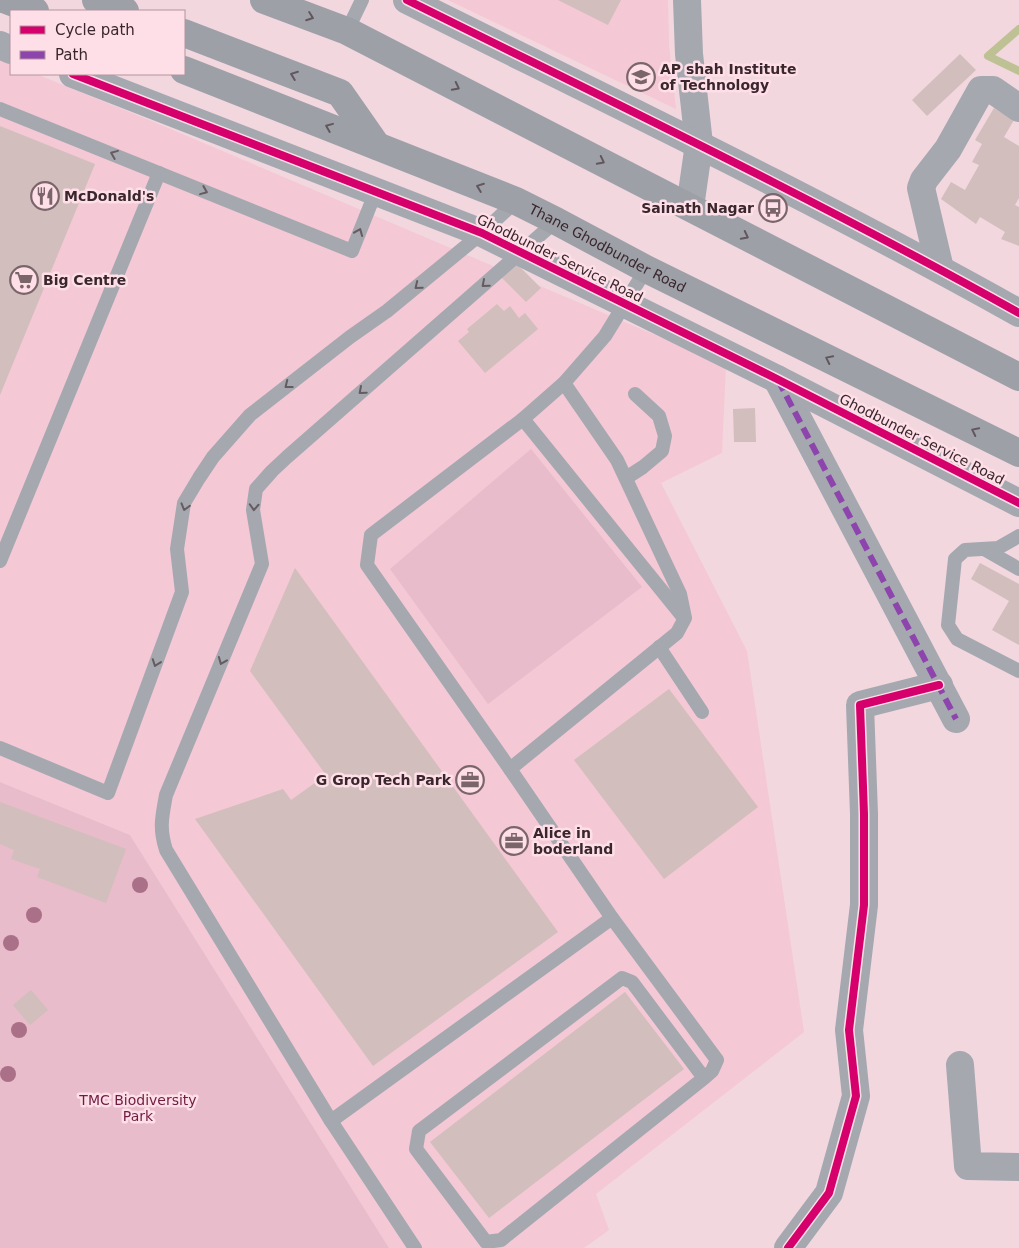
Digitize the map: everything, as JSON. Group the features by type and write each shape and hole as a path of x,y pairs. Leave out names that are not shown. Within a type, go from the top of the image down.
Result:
{"main road":[{"path":"6,0 32,10"},
{"path":"96,0 122,10"},
{"path":"264,0 347,31 1019,377"},
{"path":"185,33 340,93 377,146"},
{"name":"Thane Ghodbunder Road","path":"185,70 516,201 646,269 1019,453"}],"street":[{"path":"407,0 699,144 940,269 1019,313"},
{"path":"687,0 689,54 699,144 690,207"},
{"name":"Ghodbunder Service Road","path":"76,75 482,233 626,303 1019,503"},
{"path":"940,269 921,188 924,180 948,149 981,90 993,90 1019,108"},
{"path":"777,379 956,719"},
{"path":"788,1248 829,1193 856,1096 849,1030 864,906 864,814 860,705 939,685"},
{"path":"960,1065 968,1166 1019,1168"}],"lane":[{"path":"347,31 362,0"},
{"path":"0,108 352,251 376,191"},
{"path":"0,561 159,173"},
{"path":"0,748 108,794 182,592 177,549 184,503 213,457 250,415 350,337 387,311 482,233 516,201"},
{"path":"415,1248 331,1121 166,850 161,824 166,795 262,564 253,510 256,488 287,457 556,221"},
{"path":"646,269 605,336 564,382 523,418 371,535 366,565 510,769 612,918 717,1060 712,1071 704,1078 501,1240 486,1242 416,1149 419,1131 622,978 632,982 704,1078"},
{"path":"510,769 677,633 684,618 680,594 617,460 564,382"},
{"path":"626,478 662,451 665,436 659,416 634,394"},
{"path":"523,418 684,618"},
{"path":"1019,536 998,548 965,550 955,559 948,624 957,639 1019,671"},
{"path":"984,549 1019,569"},
{"path":"659,647 702,712"},
{"path":"331,1121 612,918"}],"shaded area":[{"name":"AP shah Institute of Technology","path":"448,0 668,0 669,45 676,109"},
{"path":"0,59 10,64 10,75 38,75 154,122 726,365 722,453 661,483 747,651 804,1032 596,1194 609,1230 584,1248 389,1248 130,835 0,782"}],"green space":[{"path":"531,449 642,587 488,704 390,569"},
{"name":"TMC Biodiversity Park","path":"0,782 130,835 389,1248 0,1248"}],"building":[{"path":"558,0 621,0 608,25"},
{"path":"960,54 976,70 927,116 912,100"},
{"path":"994,108 1014,120 1004,137 1019,146 1019,198 1015,205 1019,207 1019,246 1001,239 1005,232 980,217 976,224 941,199 951,182 965,190 979,165 972,162 982,144 975,140"},
{"name":"Big Centre","path":"0,126 95,164 0,395"},
{"path":"514,261 541,288 526,302 499,275"},
{"path":"497,304 504,311 510,306 519,318 525,313 538,329 485,373 458,341 469,332 467,329"},
{"path":"755,408 756,442 734,442 733,409"},
{"path":"980,563 1019,584 1019,645 992,630 1009,601 971,579"},
{"path":"295,568 558,932 373,1066 195,819 283,789 291,800 326,775 250,671"},
{"path":"669,689 758,807 664,879 574,760"},
{"path":"0,802 126,849 106,903 37,877 40,869 11,859 14,850 0,844"},
{"path":"31,990 48,1010 30,1025 13,1005"},
{"path":"625,992 684,1069 489,1218 430,1142"}],"waterway":[{"path":"1019,29 988,56 1019,71"}],"marked path":[{"path":"778,380 956,719"}],"cycle path":[{"path":"407,0 792,192 1019,313"},
{"path":"76,75 482,233 777,379 1019,503"},
{"path":"788,1248 829,1193 856,1096 849,1030 864,905 864,814 860,705 939,685"}],"place":[{"name":"AP shah Institute of Technology","path":"641,77"},
{"name":"McDonald's","path":"45,196"},
{"name":"Sainath Nagar","path":"773,208"},
{"name":"Big Centre","path":"24,280"},
{"name":"G Grop Tech Park","path":"470,780"},
{"name":"Alice in boderland","path":"514,841"}]}
